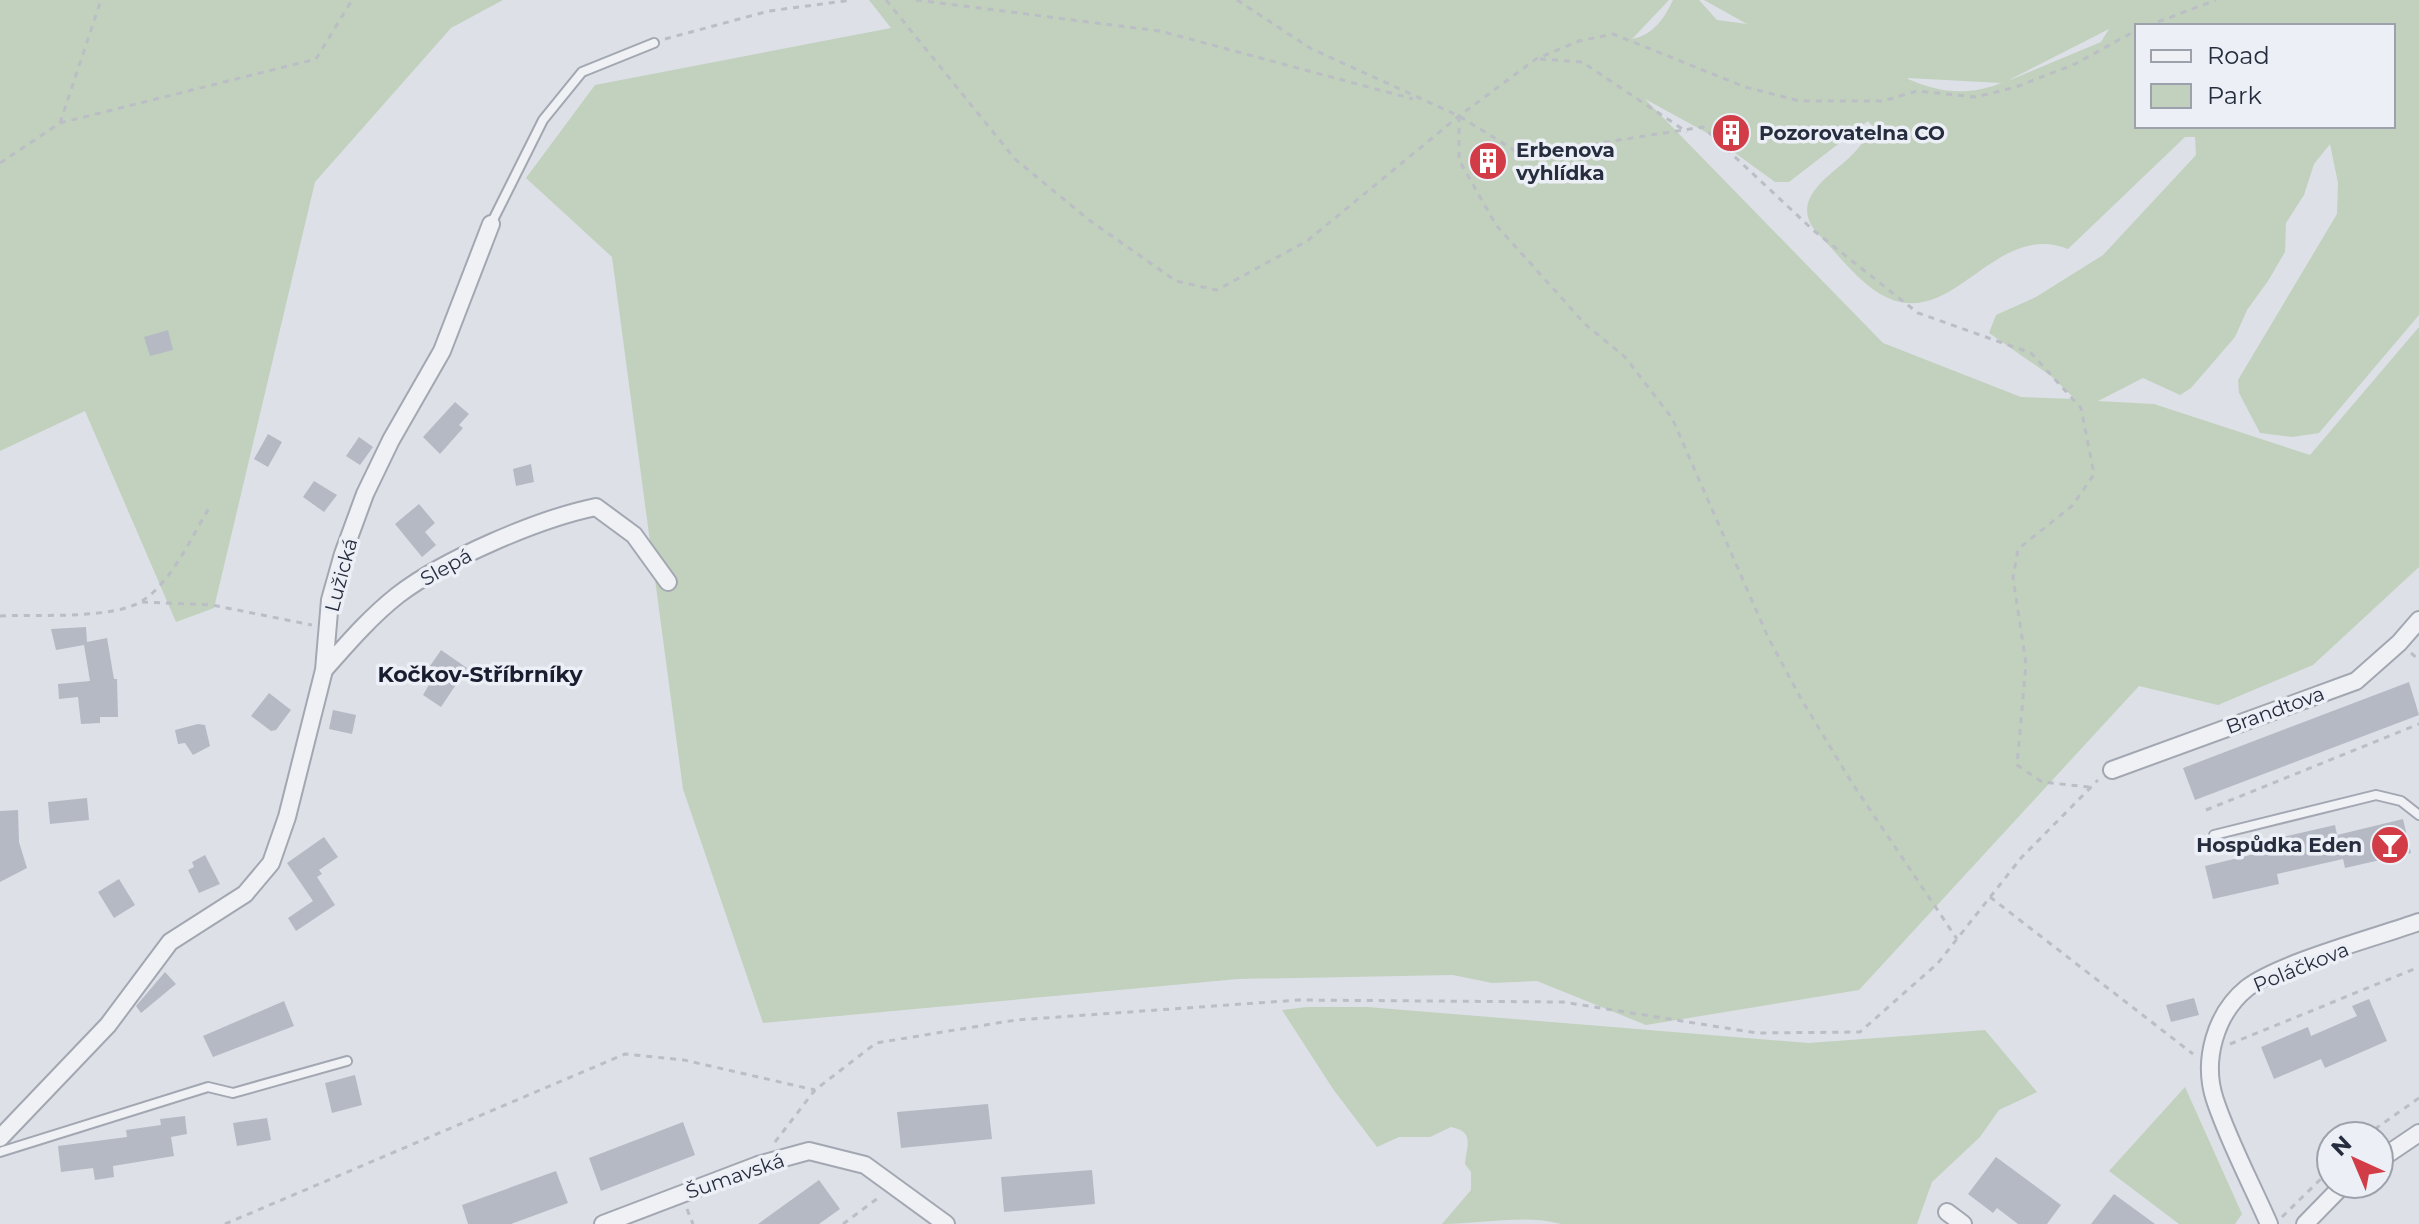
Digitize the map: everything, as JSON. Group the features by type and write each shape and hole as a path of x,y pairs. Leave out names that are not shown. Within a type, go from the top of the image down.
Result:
{"street":[{"name":"Lužická","path":"0,1138 108,1025 170,942 245,894 264,874 287,817 324,670 330,600 362,503 391,440 442,351 491,224"},
{"name":"Slepá","path":"324,670 401,593 480,549 560,514 596,507 634,535 668,582"},
{"name":"Brandtova","path":"2112,770 2356,681 2399,643 2419,620"},
{"name":"Poláčkova","path":"2277,1220 2214,1097 2210,1050 2227,1007 2249,987 2300,963 2419,922"},
{"path":"2395,1149 2419,1133"},
{"name":"Šumavská","path":"603,1224 758,1165 809,1151 865,1165 946,1224"},
{"path":"2305,1224 2328,1200"},
{"path":"1947,1212 1963,1224"}],"lane":[{"name":"Lužická","path":"491,224 543,120 582,72 654,43"},
{"path":"2214,835 2376,795 2401,801 2419,815"},
{"path":"0,1152 208,1087 233,1093 347,1061"}],"path":[{"path":"60,123 101,0"},
{"path":"0,163 60,123 316,59 352,0"},
{"path":"654,43 769,11 852,0"},
{"path":"886,0 1015,159 1089,220 1176,281 1217,290 1307,241 1459,116 1536,59 1579,41 1613,34 1745,87 1800,101 1883,101 1917,91 1976,97 2016,87 2075,64 2135,31"},
{"path":"916,0 1160,31 1420,101"},
{"path":"758,1165 815,1090 876,1043 1016,1020 1299,1000 1563,1002 1757,1033 1860,1032 1938,963 2021,858 2089,787 2042,782 2017,765 2026,664 2013,578 2018,549 2073,505 2094,474 2081,408 2031,353 1918,313 1813,230 1703,127 1687,132 1522,155 1459,116 1420,101 1310,48 1237,0"},
{"path":"2152,24 2216,0"},
{"path":"1536,59 1582,62 1687,132"},
{"path":"1459,116 1459,160 1496,225 1585,324 1625,357 1672,418 1768,637 1800,697 1852,783 1957,939"},
{"path":"140,602 160,586 211,505"},
{"path":"0,616 111,610 140,602 261,612 327,628"},
{"path":"2206,810 2419,724"},
{"path":"1990,897 2210,1067"},
{"path":"2225,1046 2419,967"},
{"path":"225,1224 625,1054 684,1060 815,1090"},
{"path":"2388,1120 2419,1098"},
{"path":"2277,1220 2315,1184"},
{"path":"843,1224 894,1186"}],"green space":[{"path":"0,0 503,0 451,28 315,182 214,608 176,622 85,411 0,451"},
{"path":"869,0 1669,0 1632,39 1646,34 1657,25 1673,0 1699,0 1717,20 1747,24 1704,0 2419,0 2419,315 2319,433 2292,437 2260,433 2239,393 2238,380 2337,214 2338,183 2330,144 2314,164 2304,195 2286,223 2285,252 2247,310 2235,337 2191,388 2180,395 2143,378 2098,401 2154,404 2310,455 2419,327 2419,567 2313,665 2218,705 2139,686 1859,990 1646,1025 1537,981 1492,983 1453,975 1238,979 763,1023 683,789 612,257 526,178 595,85 891,28","holes":["2109,29 2101,42 2010,80","1908,78 2001,83 1977,90 1954,91","1645,99 1709,134 1775,182 1789,182 1868,121 1874,129 1814,191 1807,211 1818,234 1859,277 1874,290 1901,302 1925,302 1948,292 2016,250 2041,244 2068,249 2185,137 2195,137 2196,155 2103,255 2036,297 1996,315 1989,333 2051,376 2075,399 2021,397 1883,343"]},
{"path":"1367,1007 1809,1043 1985,1030 2037,1092 1999,1110 1980,1137 1932,1182 1917,1224 1561,1224 1517,1220 1442,1224 1471,1190 1471,1172 1465,1164 1467,1136 1451,1127 1430,1137 1399,1137 1377,1147 1333,1089 1282,1010"},
{"path":"2185,1087 2242,1214 2235,1224 2179,1224 2109,1171"}],"building":[{"path":"168,330 173,350 150,356 144,337"},
{"path":"455,402 469,414 459,425 463,428 440,454 423,437"},
{"path":"268,434 282,442 268,467 254,459"},
{"path":"359,437 373,447 360,465 346,456"},
{"path":"531,464 534,482 516,486 513,469"},
{"path":"314,481 337,495 324,512 303,497"},
{"path":"419,504 435,523 425,532 436,545 422,557 395,524"},
{"path":"86,627 87,642 107,638 114,679 117,679 118,717 100,717 100,723 81,724 78,697 59,699 58,684 90,681 84,645 56,650 51,629"},
{"path":"441,650 467,668 441,707 423,695 437,671 430,666"},
{"path":"2409,682 2419,715 2195,800 2183,768"},
{"path":"269,693 291,710 276,730 271,731 251,716"},
{"path":"333,710 356,715 352,734 329,729"},
{"path":"205,725 210,746 193,755 185,743 178,744 175,730"},
{"path":"87,798 89,820 50,824 48,802"},
{"path":"18,810 19,842 27,868 0,882 0,811"},
{"path":"2403,819 2411,853 2345,868 2343,859 2277,874 2279,884 2213,899 2205,866 2271,850 2269,840 2335,825 2337,835"},
{"path":"324,837 338,857 319,870 322,874 317,877 335,905 296,931 288,918 313,901 287,863"},
{"path":"205,855 220,884 199,893 188,870 194,867 192,862"},
{"path":"119,879 135,905 114,918 98,892"},
{"path":"165,972 176,984 141,1013 136,1006"},
{"path":"2194,998 2199,1015 2171,1022 2166,1005"},
{"path":"2369,999 2387,1041 2325,1068 2321,1059 2274,1079 2261,1047 2308,1027 2311,1036 2357,1016 2352,1006"},
{"path":"284,1001 294,1026 213,1057 203,1036"},
{"path":"355,1075 362,1105 332,1113 325,1083"},
{"path":"988,1104 992,1139 901,1148 897,1112"},
{"path":"185,1116 187,1134 171,1137 174,1156 113,1166 114,1177 95,1180 93,1168 61,1172 58,1146 127,1137 126,1130 161,1125 160,1119"},
{"path":"267,1118 271,1140 237,1146 233,1123"},
{"path":"683,1122 695,1155 601,1191 589,1158"},
{"path":"1996,1157 2061,1205 2047,1224 2018,1224 1997,1208 1993,1213 1968,1194"},
{"path":"1092,1170 1095,1204 1004,1212 1001,1177"},
{"path":"556,1171 568,1203 511,1224 468,1224 462,1205"},
{"path":"819,1180 840,1209 819,1224 758,1224"},
{"path":"2114,1194 2155,1224 2091,1224"}],"place":[{"name":"Pozorovatelna CO","path":"1731,133"},
{"name":"Erbenova vyhlídka","path":"1488,161"},
{"name":"Hospůdka Eden","path":"2390,845"}],"district":[{"name":"Kočkov-Stříbrníky","path":"480,674"}]}
